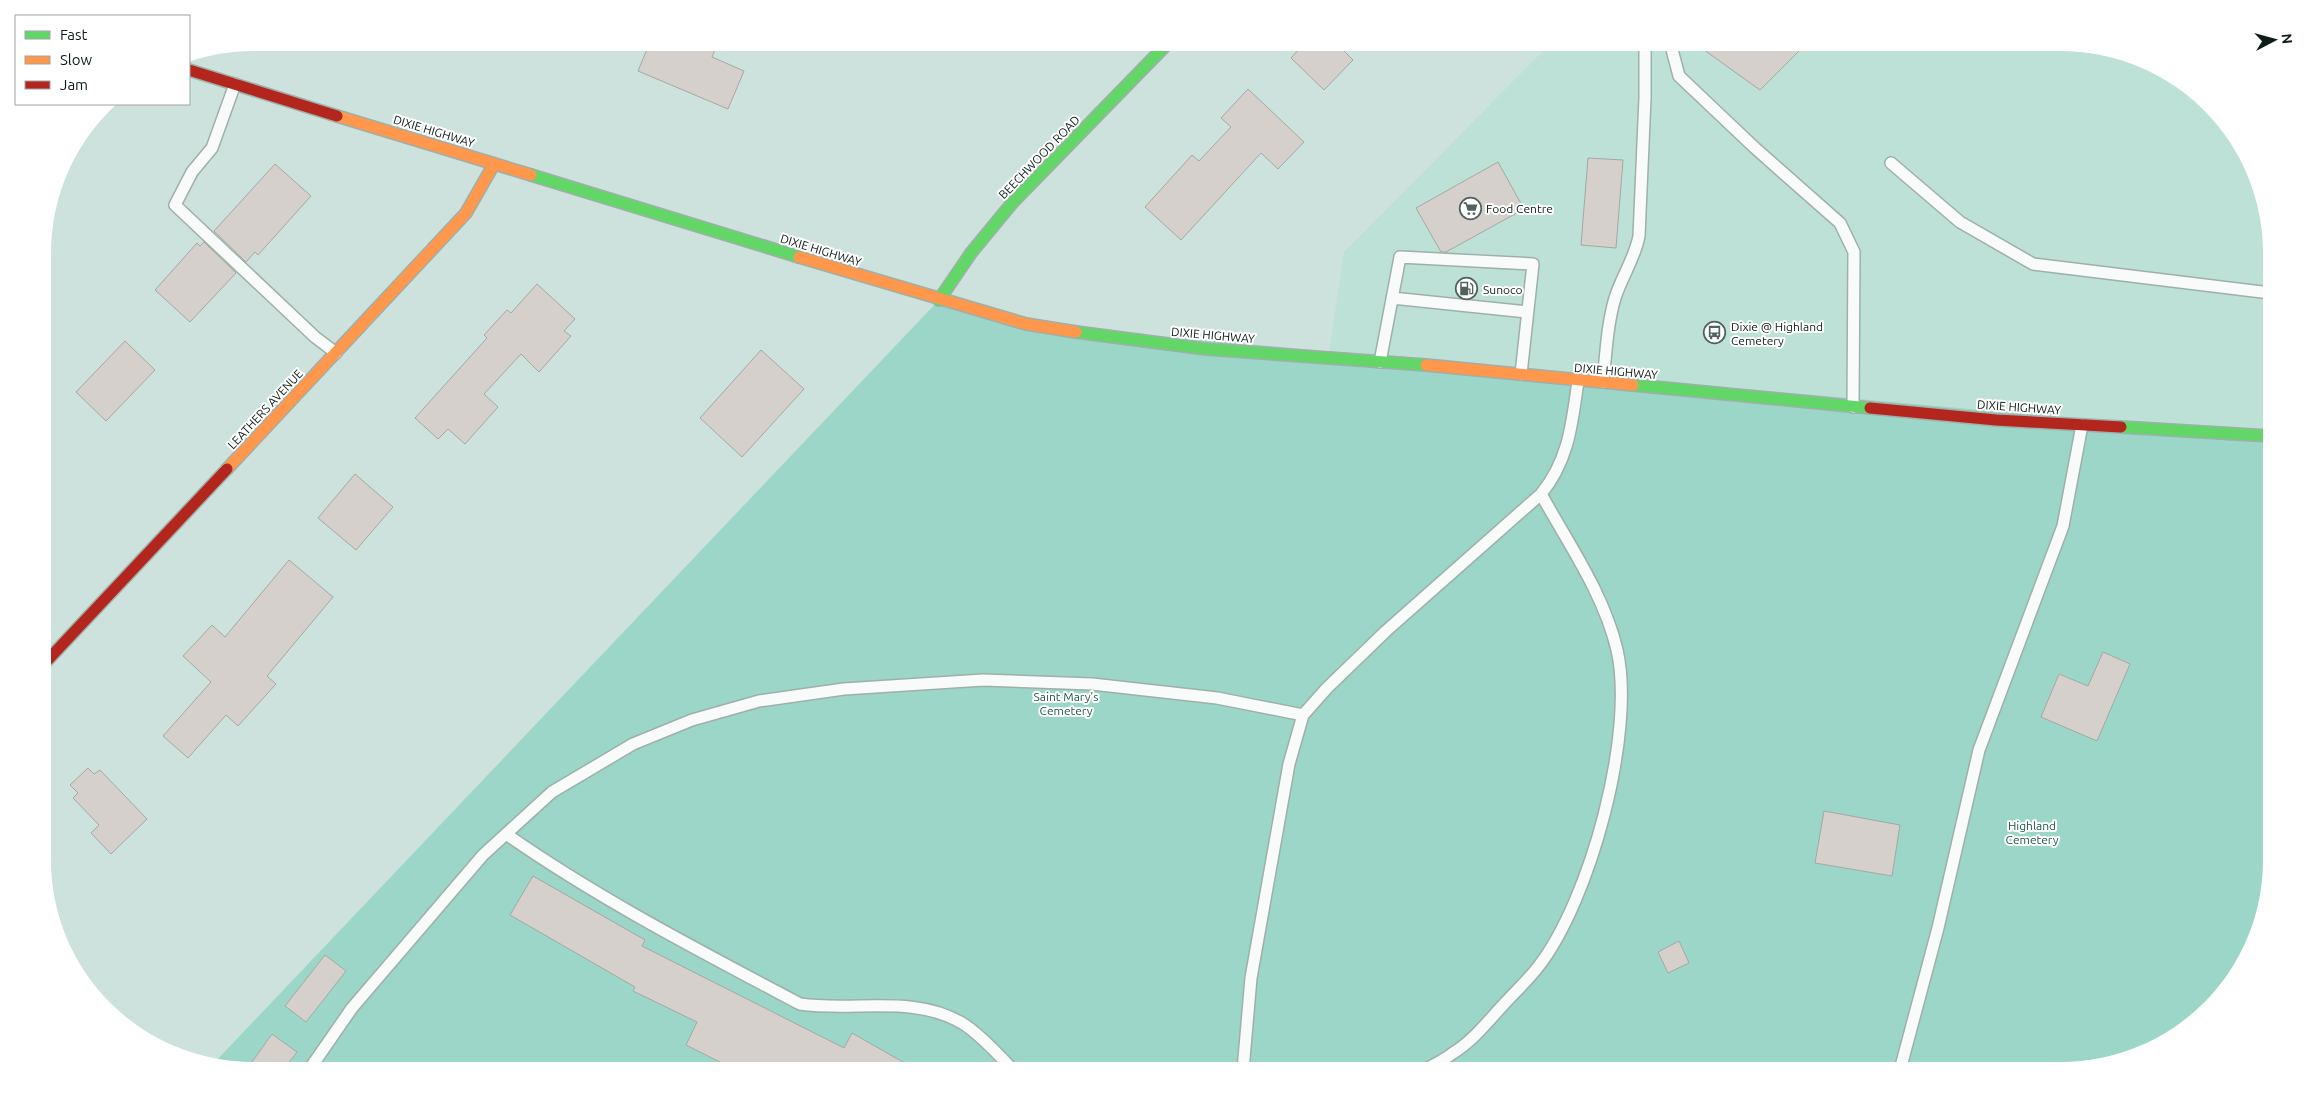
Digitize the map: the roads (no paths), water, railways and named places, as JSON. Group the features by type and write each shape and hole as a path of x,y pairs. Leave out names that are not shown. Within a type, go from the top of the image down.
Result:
{"main road":[{"name":"BEECHWOOD ROAD","path":"940,300 971,253 1012,202 1160,51"},
{"name":"DIXIE HIGHWAY","path":"190,70 940,300 1026,324 1103,337 1206,349 1380,362 1996,420 2263,436"},
{"name":"LEATHERS AVENUE","path":"51,657 466,213 494,164"}],"lane":[{"path":"1603,384 1609,322 1616,296 1636,251 1639,236 1645,98 1644,51"},
{"path":"1672,51 1679,76 1755,148 1840,223 1854,252 1853,407"},
{"path":"235,84 212,148 192,172 175,204 316,337 336,353"},
{"path":"1891,163 1960,222 2033,264 2263,293"},
{"path":"1380,362 1400,258 1533,264 1521,376"},
{"path":"1392,298 1527,312"},
{"path":"1244,1062 1251,978 1288,764 1303,716 1327,688 1386,631 1541,494 1554,479 1570,437 1578,381"},
{"path":"1902,1062 1938,928 1979,750 2063,526 2082,425"},
{"path":"1439,1062 1455,1053 1474,1035 1539,966 1559,932 1579,891 1597,839 1614,771 1622,718 1621,683 1617,650 1604,608 1541,494"},
{"path":"315,1062 352,1008 482,855 552,792 633,744 692,720 759,701 844,689 983,680 1092,684 1217,698 1303,716"},
{"path":"506,834 554,867 688,944 800,1004 817,1006 911,1006 935,1010 964,1024 1004,1062"}],"place":[{"name":"Food Centre","path":"1470,208"},
{"name":"Sunoco","path":"1467,289"},
{"name":"Dixie @ Highland Cemetery","path":"1715,333"}],"park label":[{"name":"Saint Mary’s Cemetery","path":"1066,703"},
{"name":"Highland Cemetery","path":"2032,832"}]}
